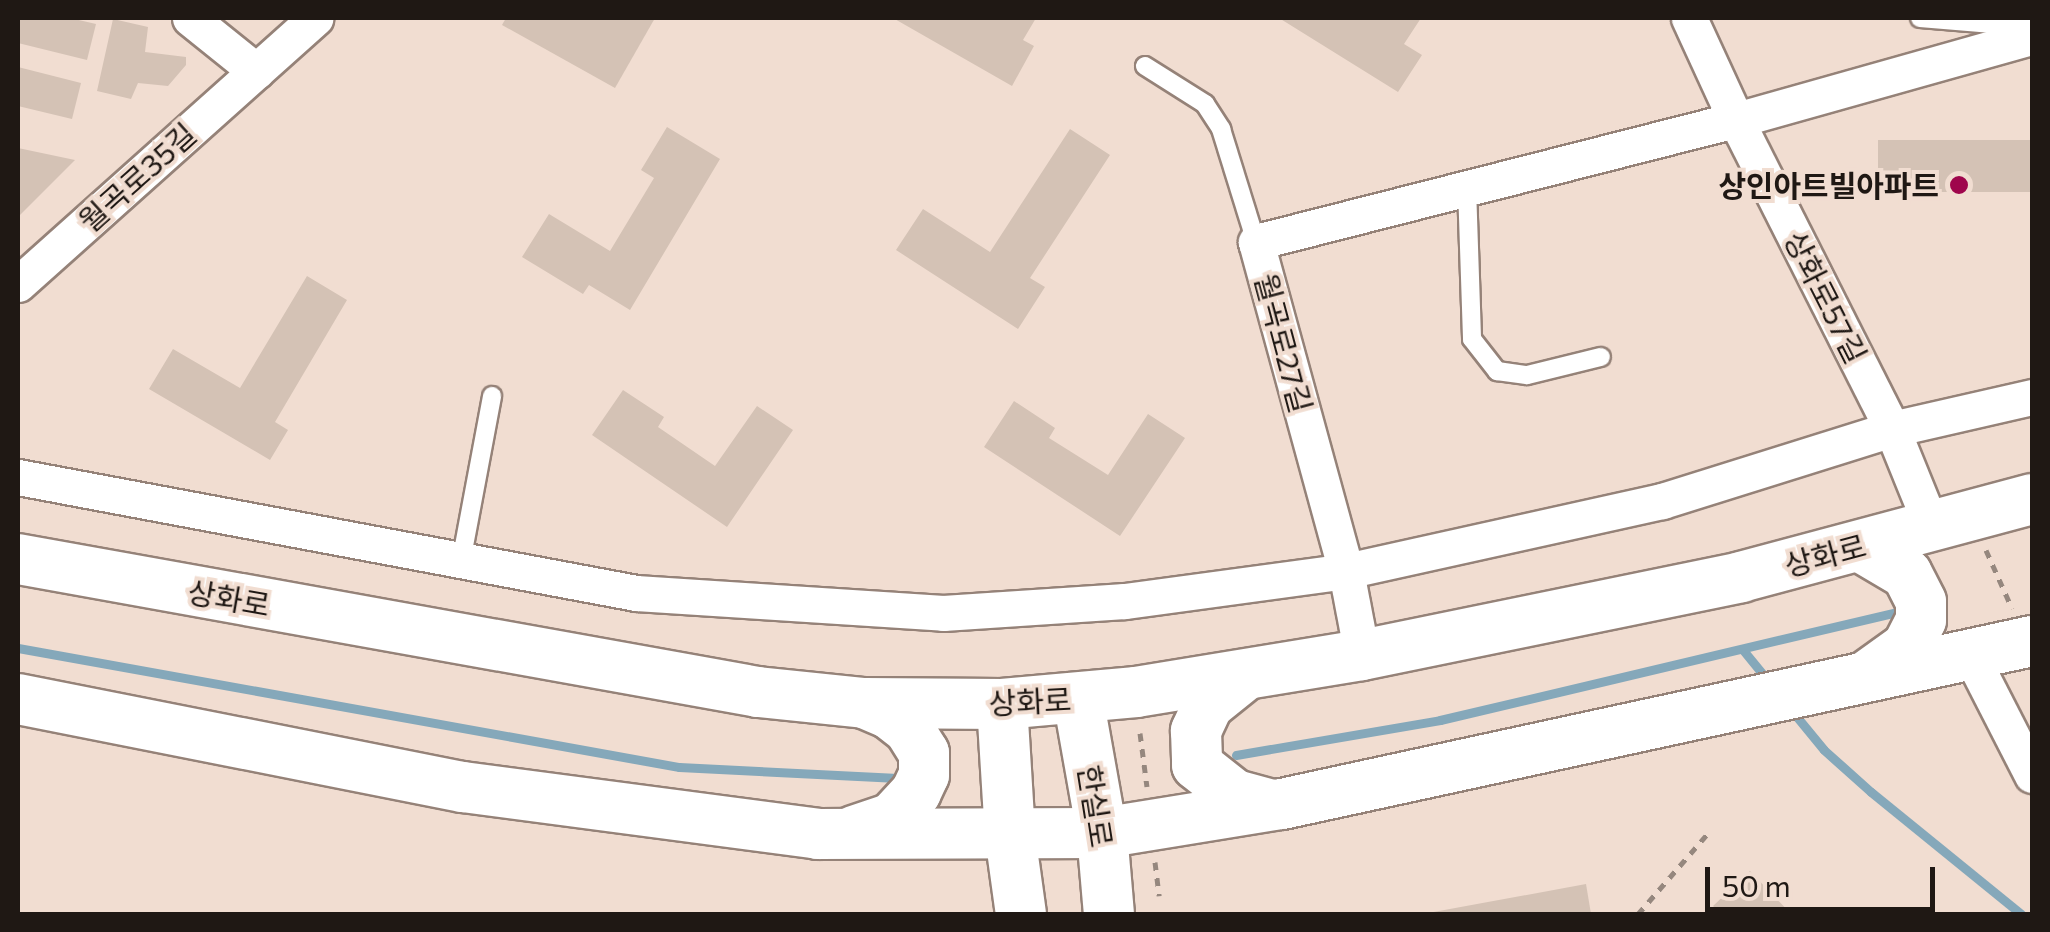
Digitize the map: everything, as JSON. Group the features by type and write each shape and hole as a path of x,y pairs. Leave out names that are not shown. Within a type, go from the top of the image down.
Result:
{"main road":[{"name":"상화로","path":"18,559 758,692 864,703 1002,704 1136,692 1362,655 1741,576 2032,499"},
{"path":"1861,547 1907,574 1921,602 1921,620 1907,647 1864,678"},
{"path":"18,699 463,787 839,834 1010,835 1102,832 1272,806 2030,641"},
{"path":"1244,676 1208,706 1196,731 1198,765 1235,795 1272,806"},
{"name":"한실로","path":"1078,698 1102,832 1109,914"},
{"path":"839,834 892,818 916,792 924,775 924,752 909,729 890,714 864,703"},
{"path":"1002,704 1010,835 1021,914"}],"street":[{"path":"190,18 256,72"},
{"name":"월곡로35길","path":"18,284 315,18"},
{"name":"상화로57길","path":"1689,18 1736,120 1892,428 1950,520"},
{"name":"월곡로27길","path":"1362,655 1346,571 1256,242 1736,120 2032,37"},
{"path":"18,477 636,593 943,613 1125,601 1346,571 1662,501 1892,428 2032,396"},
{"path":"1970,654 2032,775"}],"lane":[{"path":"1920,18 2032,28"},
{"path":"1145,66 1204,104 1213,116 1240,180 1256,242"},
{"path":"1467,187 1472,339 1497,371 1527,375 1601,357"},
{"path":"461,562 492,396"}],"path":[{"path":"1950,520 2030,641"},
{"path":"1136,692 1160,896"},
{"path":"1638,914 1709,832"}],"building":[{"path":"18,18 70,18 96,24 87,60 18,43"},
{"path":"506,18 655,18 615,88 502,25"},
{"path":"893,18 1036,18 1023,40 1034,46 1012,86"},
{"path":"1279,18 1421,18 1404,44 1422,55 1398,92"},
{"path":"113,19 148,27 145,52 186,57 186,65 168,86 138,83 131,99 97,91"},
{"path":"18,67 81,83 72,119 18,106"},
{"path":"667,127 720,159 630,310 589,285 583,294 522,257 549,214 610,251 654,178 641,170"},
{"path":"1070,129 1110,155 1030,278 1045,287 1018,329 896,250 923,209 990,252"},
{"name":"상인아트빌아파트","path":"1878,140 2032,140 2032,192 1878,192"},
{"path":"18,148 75,160 18,217"},
{"path":"307,276 347,300 275,422 288,430 270,460 149,389 173,349 240,388"},
{"path":"623,390 664,417 658,427 715,466 757,406 793,430 727,527 592,435"},
{"path":"1014,401 1055,428 1049,438 1108,475 1148,414 1185,438 1120,536 984,447"},
{"path":"1750,871 1791,914 1721,914 1713,906"},
{"path":"1586,884 1591,914 1428,914 1428,913"}],"waterway":[{"path":"1236,755 1440,720 1905,610"},
{"path":"18,648 679,767 898,778"},
{"path":"1743,650 1770,683"},
{"path":"1792,711 1824,750 1871,792 2021,914"}],"place":[{"name":"상인아트빌아파트","path":"1959,185"}]}
